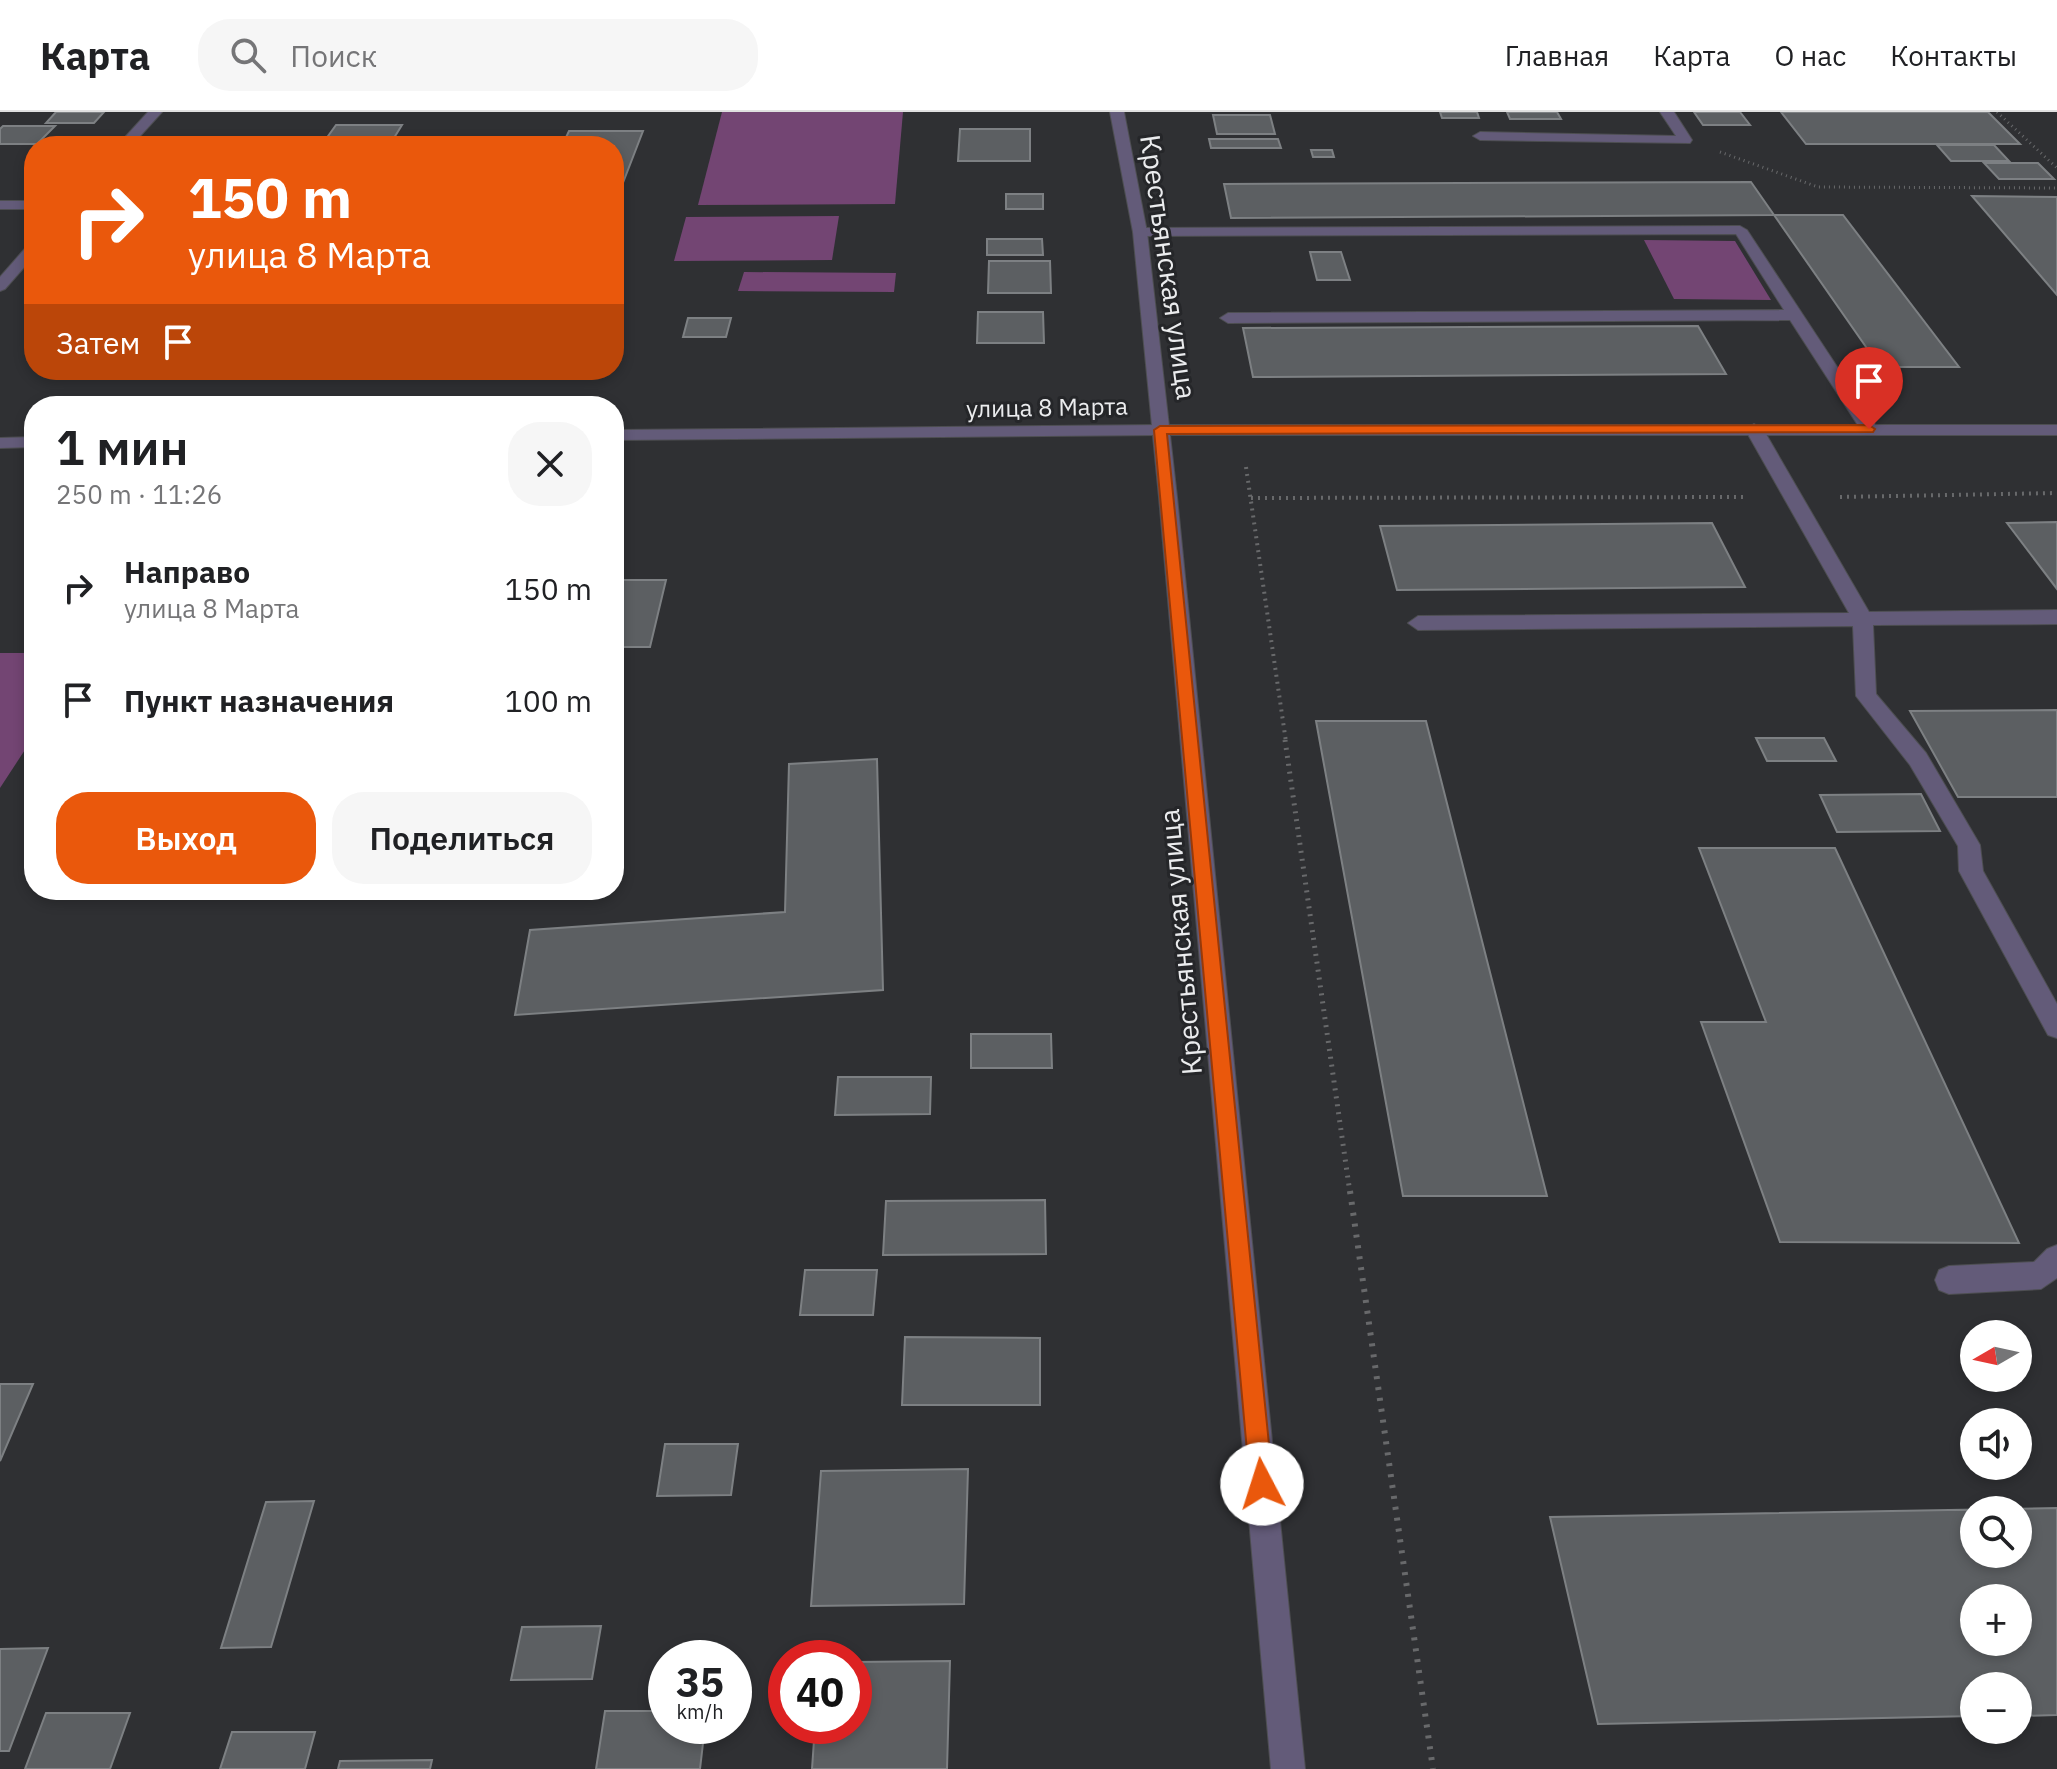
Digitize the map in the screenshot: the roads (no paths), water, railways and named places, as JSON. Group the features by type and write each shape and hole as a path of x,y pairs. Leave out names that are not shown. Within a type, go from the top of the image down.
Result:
{"street":[{"path":"133,136 155,112"},
{"name":"Крестьянская улица","path":"1117,112 1140,232 1288,1769"},
{"path":"1480,136 1685,140 1667,112"},
{"path":"0,205 24,205"},
{"path":"1140,232 1740,230 1869,429"},
{"path":"0,286 24,258"},
{"path":"1228,318 1795,315"},
{"path":"1754,429 1863,619 1866,696 1918,759 1969,845 1971,871 2057,1027"},
{"name":"улица 8 Марта","path":"624,435 1160,430 2057,430"},
{"path":"0,443 24,442"},
{"path":"1418,623 2057,617"},
{"path":"1949,1280 2041,1275 2057,1258"}]}
